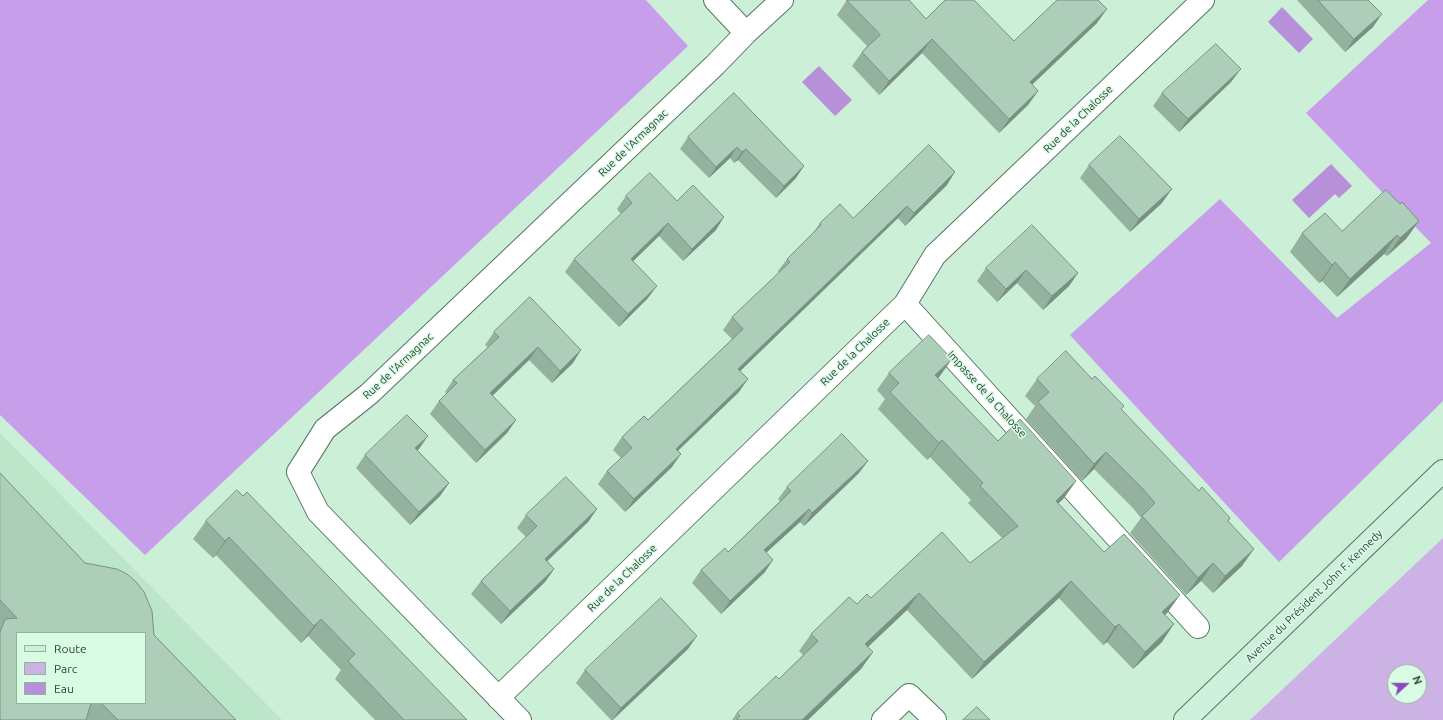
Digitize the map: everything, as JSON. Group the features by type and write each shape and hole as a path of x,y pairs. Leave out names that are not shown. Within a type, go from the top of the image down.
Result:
{"main road":[{"name":"Avenue du Président John F. Kennedy","path":"1185,720 1443,471"}],"street":[{"path":"715,0 746,33 782,0"},
{"name":"Rue de la Chalosse","path":"498,698 905,304 935,255 1203,0"},
{"name":"Rue de l'Armagnac","path":"520,720 318,512 298,472 325,429 369,394 715,65 746,33"},
{"name":"Impasse de la Chalosse","path":"905,304 1198,627"},
{"path":"883,720 908,695 935,720"}],"shaded area":[{"path":"0,0 646,0 688,46 145,555 0,415"},
{"path":"1428,0 1443,0 1443,401 1279,562 1070,335 1220,199 1337,318 1431,243 1306,113"},
{"path":"0,433 282,720 0,720"}],"green space":[{"path":"1443,538 1443,720 1250,720"}],"water":[{"path":"1282,7 1313,39 1299,53 1268,22"},
{"path":"819,66 852,100 835,116 802,82"},
{"path":"1331,164 1352,186 1339,198 1335,194 1309,218 1292,200"}],"building":[{"path":"847,0 909,0 926,19 945,0 974,0 1014,41 1057,0 1098,0 1107,9 1030,82 1038,91 1009,119 932,39 889,81 862,52 880,35"},
{"path":"1318,0 1368,0 1382,14 1354,39"},
{"path":"1216,44 1241,69 1188,119 1162,93"},
{"path":"734,93 804,166 784,186 746,149 742,152 737,147 716,167 688,137"},
{"path":"1120,136 1172,189 1139,219 1089,165"},
{"path":"929,145 955,172 914,213 907,206 738,369 748,379 676,449 681,454 634,499 607,471 632,448 622,437 644,416 648,420 743,329 732,317 790,262 787,259 821,225 820,223 840,204 853,218"},
{"path":"650,173 677,201 693,185 724,217 692,249 668,223 631,259 657,286 628,314 574,259 632,203 626,196"},
{"path":"1386,190 1400,204 1402,202 1419,221 1400,238 1397,235 1350,279 1335,262 1332,265 1302,233 1325,213 1342,231"},
{"path":"1032,225 1078,273 1052,296 1026,270 1006,289 986,268"},
{"path":"530,297 581,350 560,371 538,347 490,393 516,420 485,450 439,401 457,383 453,380 499,337 494,332"},
{"path":"929,335 952,359 935,375 998,441 1020,419 1076,481 1056,501 1104,552 1124,534 1180,595 1162,612 1174,624 1145,652 1119,624 1115,627 1071,581 984,662 919,593 865,644 873,652 802,720 736,720 740,716 737,713 776,676 779,679 818,641 811,634 849,597 857,604 867,594 871,598 942,532 970,563 1018,526 980,486 983,483 942,440 939,443 890,392 899,383 889,373"},
{"path":"1066,351 1092,379 1095,376 1124,406 1121,409 1199,491 1202,487 1230,518 1228,521 1254,549 1225,576 1213,563 1198,578 1142,516 1155,503 1144,490 1106,452 1094,464 1038,402 1049,392 1037,379"},
{"path":"407,415 428,436 415,448 449,483 419,512 365,455"},
{"path":"842,434 868,461 812,513 809,509 764,550 773,560 730,601 701,570 725,548 728,552 748,533 791,491 787,487"},
{"path":"0,473 85,563 117,569 127,574 136,582 144,592 152,611 154,635 236,720 118,720 102,704 146,704 146,632 16,632 16,704 91,704 86,720 0,720 0,632 5,619 17,618 0,600"},
{"path":"566,477 597,509 545,559 554,569 510,611 481,581 537,526 526,515"},
{"path":"237,490 243,496 247,492 467,720 404,720 348,661 355,654 321,619 314,626 229,537 225,541 206,521"},
{"path":"661,598 697,636 621,708 585,670"},
{"path":"977,707 990,720 963,720"}]}
